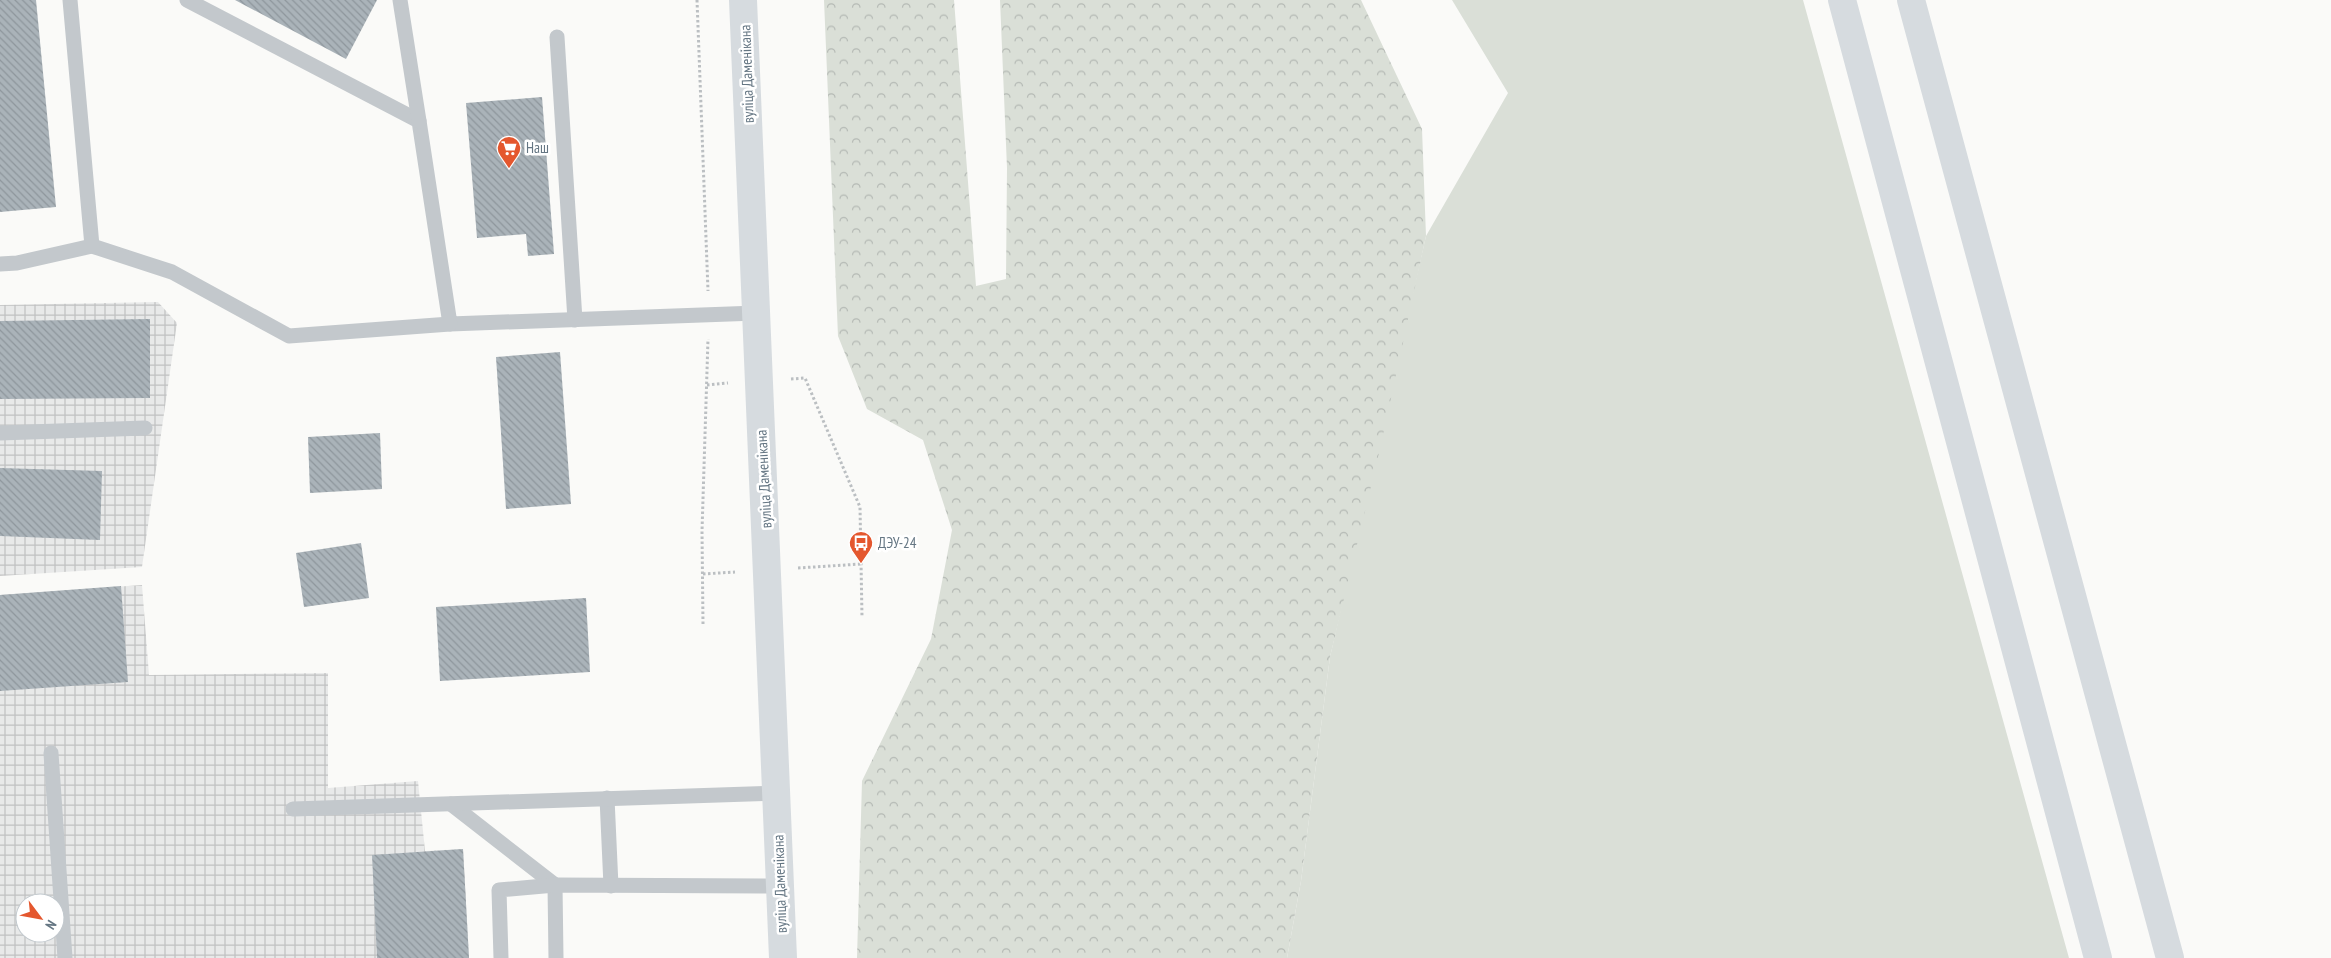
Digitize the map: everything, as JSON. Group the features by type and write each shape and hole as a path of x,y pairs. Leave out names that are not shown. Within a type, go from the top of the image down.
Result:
{"main road":[{"name":"вуліца Даменікана","path":"743,0 783,958"},
{"path":"1842,0 2098,958"},
{"path":"1911,0 2170,958"}],"lane":[{"path":"70,0 92,246"},
{"path":"187,0 419,121"},
{"path":"400,0 450,324"},
{"path":"557,37 575,320"},
{"path":"0,264 17,263 92,246 172,272 290,336 450,324 757,313"},
{"path":"0,433 145,428"},
{"path":"51,753 65,958"},
{"path":"293,809 777,793"},
{"path":"607,798 611,886"},
{"path":"451,804 555,885"},
{"path":"500,958 499,890 555,885 780,886"},
{"path":"555,885 556,958"}],"path":[{"path":"697,0 708,314 702,531 704,624"},
{"path":"805,378 860,507 862,617"}],"shaded area":[{"path":"158,302 177,323 142,567 0,576 0,305"},
{"path":"142,585 149,675 328,673 328,788 418,781 425,851 463,849 469,958 0,958 0,595"}],"green space":[{"path":"824,0 954,0 976,286 1006,279 1007,168 1000,0 1361,0 1422,129 1426,236 1380,449 1330,657 1301,881 1287,958 857,958 862,781 931,639 952,530 923,440 867,409 838,336"},
{"path":"1452,0 1803,0 2069,958 1287,958 1301,881 1330,657 1426,236 1508,93"}],"building":[{"path":"0,0 36,0 56,207 0,212"},
{"path":"235,0 377,0 346,59"},
{"name":"Наш","path":"542,97 554,254 528,256 526,234 477,238 466,103"},
{"path":"150,319 150,398 0,399 0,321"},
{"path":"560,352 571,504 506,509 496,357"},
{"path":"380,433 382,489 310,493 308,437"},
{"path":"0,468 102,471 100,540 0,536"},
{"path":"361,543 369,598 304,607 296,553"},
{"path":"121,586 128,682 0,691 0,595"},
{"path":"586,598 590,672 440,681 436,607"},
{"path":"463,849 469,958 377,958 372,855"}],"place":[{"name":"Наш","path":"509,169"},
{"name":"ДЭУ-24","path":"861,564"}]}
